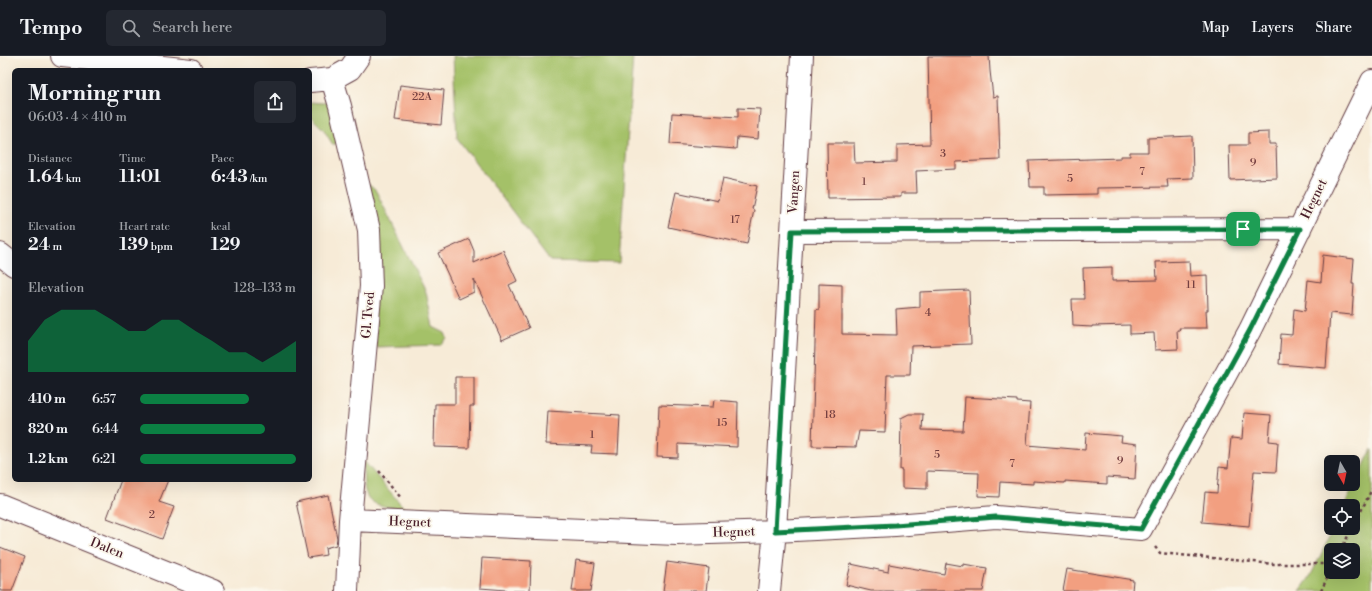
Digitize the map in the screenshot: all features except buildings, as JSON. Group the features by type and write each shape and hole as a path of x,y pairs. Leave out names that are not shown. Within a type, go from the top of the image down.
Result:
{"street":[{"path":"62,56 113,58 178,68"},
{"path":"312,82 332,79 350,69 359,56"},
{"name":"Vangen","path":"769,591 775,531 802,56"},
{"name":"Gl. Tved","path":"332,79 340,106 369,230 371,286 350,520 347,591"},
{"name":"Hegnet","path":"350,520 676,534 895,525 996,517 1141,529 1250,330 1372,81"},
{"path":"792,231 1300,229"},
{"path":"0,254 12,263"},
{"name":"Dalen","path":"0,505 213,591"}],"path":[{"path":"357,445 422,523"},
{"path":"1360,513 1372,489"},
{"path":"1141,529 1160,553 1274,564 1324,564"},
{"path":"1321,591 1327,579"}],"green space":[{"path":"453,56 633,56 619,263 550,261 457,138"},
{"path":"312,102 330,102 342,139 333,145 324,130 312,118"},
{"path":"368,184 376,191 426,292 433,327 445,333 447,338 441,345 376,347"},
{"path":"1372,449 1372,591 1300,591 1310,577 1324,548 1324,579 1360,579 1360,543 1327,543 1331,535 1360,535 1360,499 1347,499 1351,491 1360,491 1360,473"},
{"path":"363,460 405,509 380,505 368,498 365,492"}],"route":[{"path":"1243,229 1300,229 1250,330 1141,529 996,517 895,525 775,531 792,231 1243,229"}]}
